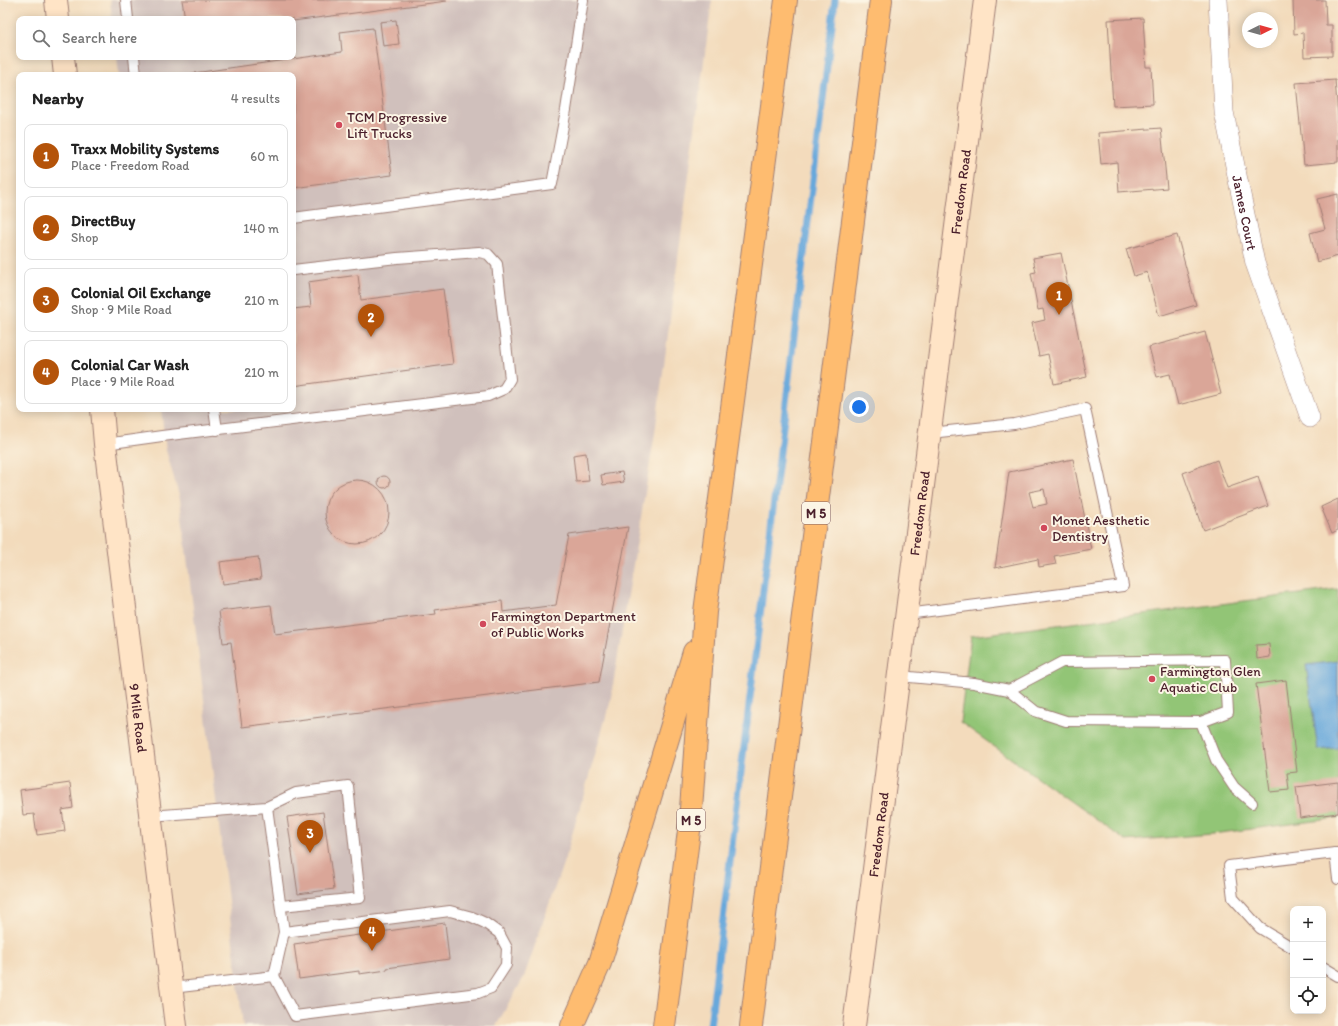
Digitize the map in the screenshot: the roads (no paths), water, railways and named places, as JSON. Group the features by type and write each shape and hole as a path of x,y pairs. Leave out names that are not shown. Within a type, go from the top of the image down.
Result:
{"highway":[{"name":"M 5","path":"664,1026 690,822 705,612 786,0"},
{"name":"M 5","path":"751,1026 880,0"},
{"path":"572,1026 600,963 705,612"}],"street":[{"path":"56,0 58,16"},
{"name":"Freedom Road","path":"854,1026 985,0"},
{"name":"James Court","path":"1218,0 1224,112 1255,263 1310,418"},
{"path":"63,60 65,72"},
{"name":"9 Mile Road","path":"102,412 176,1026"}],"lane":[{"path":"126,0 128,16"},
{"path":"296,218 552,184 566,110 583,0"},
{"path":"134,60 136,72"},
{"path":"105,444 488,396 504,389 510,379 497,264 488,254 478,252 396,258 296,270"},
{"path":"907,614 1123,586 1085,409 1014,424 930,433"},
{"path":"214,412 217,430"},
{"path":"899,676 974,683 1009,690 1035,711 1066,721 1201,722 1228,712 1225,660 1062,662 1009,690"},
{"path":"1201,722 1216,760 1234,787 1252,803"},
{"path":"150,816 267,807 296,793 348,786 360,898 280,906"},
{"path":"267,807 284,932 274,976 295,1016 478,993 491,988 506,965 507,948 498,932 485,923 472,917 450,911 284,932"},
{"path":"1290,946 1260,928 1233,898 1229,866 1336,853 1338,879"},
{"path":"1326,968 1338,976"},
{"path":"172,988 274,976"}],"water":[{"path":"1338,661 1338,748 1318,750 1306,665"}],"waterway":[{"path":"710,1026 835,0"}],"place":[{"name":"TCM Progressive Lift Trucks","path":"339,125"},
{"name":"Traxx Mobility Systems","path":"1059,315"},
{"name":"DirectBuy","path":"371,337"},
{"name":"Monet Aesthetic Dentistry","path":"1044,528"},
{"name":"Farmington Department of Public Works","path":"483,624"},
{"name":"Farmington Glen Aquatic Club","path":"1152,679"},
{"name":"Colonial Oil Exchange","path":"310,853"},
{"name":"Colonial Car Wash","path":"372,951"}]}
